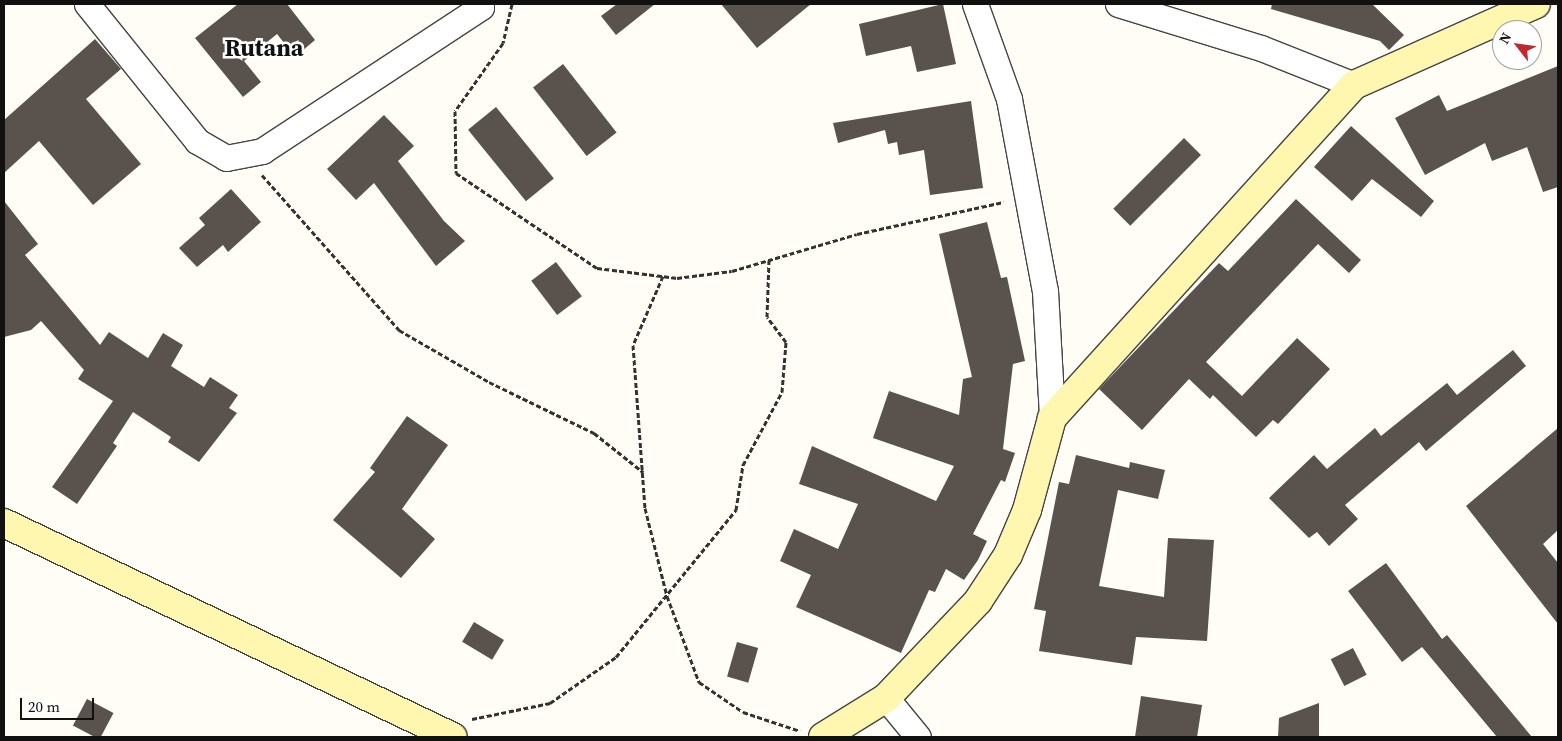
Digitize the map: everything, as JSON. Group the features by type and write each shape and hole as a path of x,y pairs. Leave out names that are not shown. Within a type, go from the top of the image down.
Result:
{"main road":[{"path":"816,736 886,698 978,601 1008,555 1027,510 1052,418 1354,85 1536,4"},
{"path":"4,523 434,734"}],"street":[{"path":"88,4 196,140 226,158 262,150 481,5"},
{"path":"975,4 1009,99 1028,197 1045,291 1052,418"},
{"path":"1118,4 1261,48 1354,85"},
{"path":"886,698 918,737"}],"path":[{"path":"512,4 503,43 455,111 456,173 597,268 663,276 732,271 857,234 1028,197"},
{"path":"243,154 399,330 489,382 594,433 643,472"},
{"path":"434,734 550,703 616,657 736,510 743,465 782,392 786,342 767,317 769,260"},
{"path":"663,276 633,344 645,508 667,596 699,682 742,712 816,736"}],"building":[{"path":"238,4 287,4 315,40 295,57 277,34 244,61 261,82 243,97 195,38"},
{"path":"617,4 655,4 616,35 601,16"},
{"path":"721,4 811,4 757,48"},
{"path":"943,4 956,64 917,72 911,46 866,56 859,24"},
{"path":"1272,4 1372,4 1404,35 1389,50 1380,41 1271,9"},
{"path":"95,39 121,69 86,99 141,164 93,205 39,141 4,173 4,120"},
{"path":"563,64 617,133 587,156 533,87"},
{"path":"1558,66 1558,187 1543,192 1527,147 1492,161 1485,143 1425,175 1395,118 1439,95 1447,111"},
{"path":"971,101 983,188 930,195 924,150 899,155 897,142 888,144 885,130 838,143 833,123"},
{"path":"496,107 554,178 526,201 468,130"},
{"path":"384,115 414,146 398,161 444,221 465,241 436,266 374,183 356,200 327,169"},
{"path":"1351,126 1434,201 1421,217 1372,179 1352,201 1314,167"},
{"path":"1184,138 1201,155 1130,226 1113,209"},
{"path":"231,189 261,222 228,252 223,245 197,267 179,248 205,225 199,218"},
{"path":"1296,199 1361,260 1349,273 1318,244 1206,362 1242,396 1297,338 1330,369 1278,424 1273,420 1256,437 1213,395 1210,399 1189,379 1142,430 1099,389 1219,263 1228,271"},
{"path":"4,201 38,244 25,255 100,345 109,332 148,358 163,333 183,345 171,366 204,387 210,377 238,395 229,408 237,413 199,462 168,442 171,437 133,412 113,443 117,446 77,504 52,487 113,401 78,379 84,370 41,321 31,330 4,337"},
{"path":"987,222 1001,278 1007,277 1025,361 1013,364 1003,449 1015,453 1005,482 1001,480 973,534 987,541 978,560 964,580 946,569 935,592 929,590 901,653 796,607 811,575 780,561 794,529 838,549 858,504 799,484 812,446 936,501 954,466 873,438 889,391 959,415 963,379 972,377 939,234"},
{"path":"556,262 582,296 557,315 531,281"},
{"path":"1513,350 1526,366 1426,451 1419,442 1345,505 1358,519 1329,546 1317,532 1309,538 1269,498 1314,455 1327,469 1375,428 1381,436 1447,383 1457,395"},
{"path":"407,416 448,445 402,509 435,539 401,578 333,520 375,472 370,468"},
{"path":"1558,428 1558,530 1543,544 1558,563 1558,624 1466,506"},
{"path":"1076,455 1129,468 1130,462 1165,470 1158,499 1118,490 1099,586 1164,597 1168,538 1214,540 1207,641 1136,637 1132,665 1039,651 1046,611 1034,609 1059,482 1069,484"},
{"path":"1386,563 1442,639 1447,635 1532,737 1497,737 1422,647 1402,662 1348,591"},
{"path":"474,622 504,640 492,660 462,642"},
{"path":"737,642 758,648 748,683 727,677"},
{"path":"1353,648 1367,675 1344,686 1331,659"},
{"path":"1141,696 1202,705 1197,737 1135,737"},
{"path":"87,699 113,713 101,737 95,737 73,725"},
{"path":"1319,703 1319,737 1278,737 1279,718"}],"district":[{"name":"Rutana","path":"264,48"}]}
